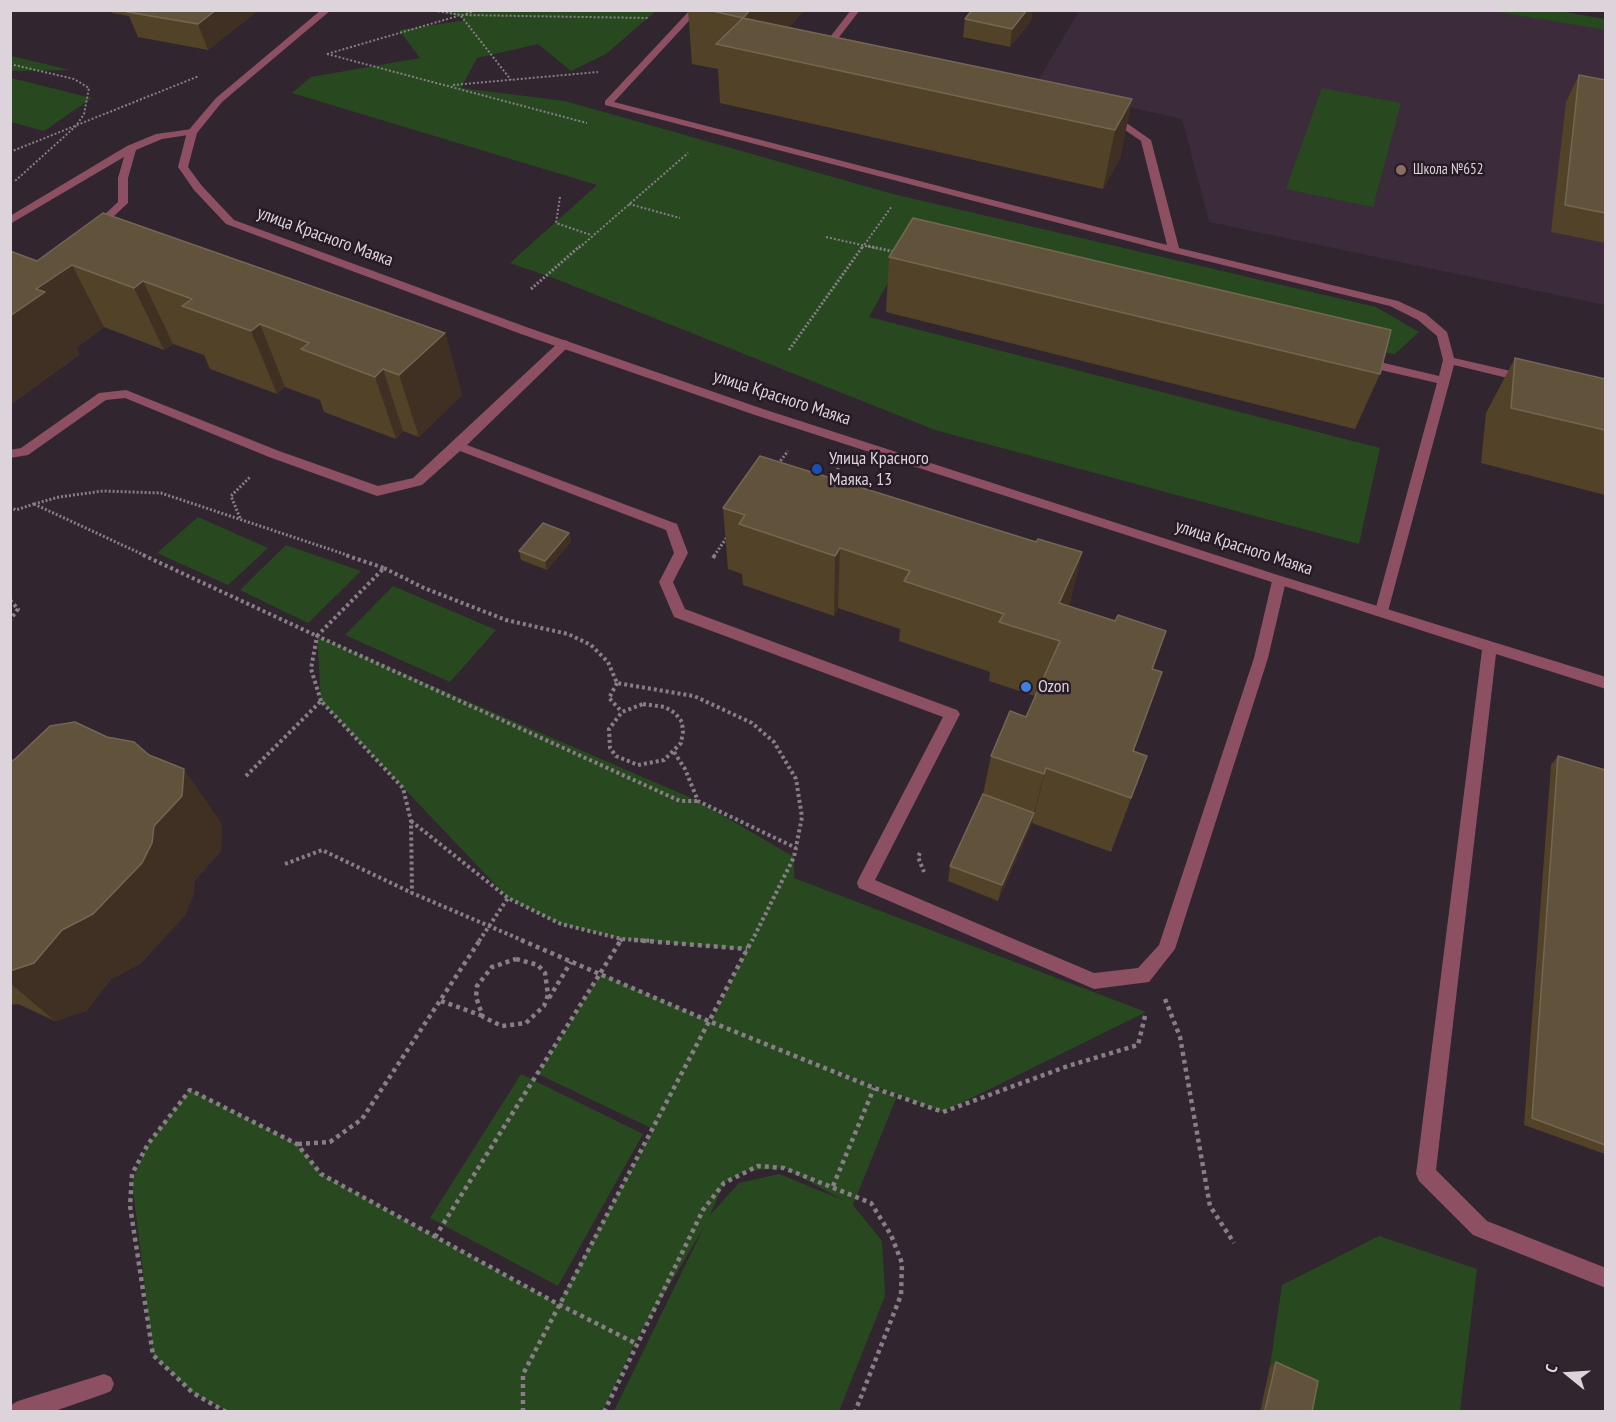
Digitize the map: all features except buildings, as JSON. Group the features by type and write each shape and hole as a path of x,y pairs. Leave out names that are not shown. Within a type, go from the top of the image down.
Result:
{"street":[{"name":"улица Красного Маяка","path":"327,10 219,100 192,132 183,167 198,188 230,222 564,344 759,412 1279,581 1382,611 1605,683"},
{"path":"827,64 815,61 856,10"},
{"path":"692,14 608,103 1174,250 1394,303 1422,317 1443,335 1449,360 1445,381 1382,611"},
{"path":"1102,122 1125,126 1146,140 1174,250"},
{"path":"10,221 131,148 160,136 192,132"},
{"path":"82,238 123,203 123,178 131,148"},
{"path":"10,454 24,452 103,396 126,394 274,454 377,491 417,482 458,446 564,344"},
{"path":"1354,360 1445,381"},
{"path":"1449,360 1538,382"},
{"path":"458,446 672,527 681,553 666,582 679,613 951,714 865,883 1094,981 1143,976 1166,949 1261,658 1279,581"},
{"path":"1490,647 1426,1174 1480,1228 1605,1278"},
{"path":"18,1412 104,1384"}],"path":[{"path":"430,10 461,15 692,14"},
{"path":"327,54 477,10"},
{"path":"461,15 511,80"},
{"path":"10,64 74,79 89,88 84,114 76,126 10,185"},
{"path":"449,86 580,73"},
{"path":"10,152 204,74"},
{"path":"531,289 690,151"},
{"path":"560,197 556,223 592,236"},
{"path":"789,350 894,203"},
{"path":"628,204 680,218"},
{"path":"826,237 896,253"},
{"path":"779,445 789,449"},
{"path":"829,462 839,465 836,489"},
{"path":"240,519 231,496 255,472"},
{"path":"10,507 16,510 59,497 103,491 132,491 187,500 384,568 424,588 506,620 567,634 591,645 608,662 617,683"},
{"path":"34,504 680,801 698,801 796,848"},
{"path":"384,568 317,636 310,669 321,701 403,789 411,821 412,892"},
{"path":"10,600 18,609 10,620"},
{"path":"617,683 609,698 622,712"},
{"path":"523,1412 523,1374 558,1304 711,1022 796,848 802,817 796,779 774,742 752,723 694,696 617,683"},
{"path":"246,776 321,701"},
{"path":"643,704 665,707 675,713 682,722 681,743 674,752 651,764 626,762 616,756 610,748 609,729 622,712 643,704"},
{"path":"674,752 685,769 698,801"},
{"path":"411,821 508,898 561,924 622,939 747,949"},
{"path":"285,864 322,850 491,927 711,1022 874,1088 943,1112 1068,1066 1138,1045 1146,1012"},
{"path":"297,1144 330,1142 362,1119 491,927 508,898"},
{"path":"435,1237 622,939"},
{"path":"483,1017 476,997 477,986 492,967 516,958 538,965 545,973 548,995 544,1006"},
{"path":"441,1001 502,1026 526,1023 544,1006 571,962"},
{"path":"1143,976 1167,1001 1180,1037 1210,1206 1234,1243"},
{"path":"833,1186 874,1088"},
{"path":"226,1412 193,1393 153,1355 130,1206 132,1174 148,1144 190,1090 297,1144 321,1173 558,1304 635,1343"},
{"path":"604,1412 635,1343 703,1210 724,1183 758,1166 784,1168 871,1203 891,1235 902,1263 901,1295 855,1412"}],"shaded area":[{"name":"Школа №652","path":"1491,10 1605,30 1605,305 1209,222 1182,119 1035,86 1079,11"}],"green space":[{"path":"442,11 656,11 606,54 571,71 538,44 477,58 461,88 565,101 893,194 1376,307 1419,332 1395,354 1300,343 906,250 869,317 1380,448 1359,544 935,430 556,279 510,263 597,185 292,93 311,77 420,58 399,30 467,20"},
{"path":"1492,11 1559,11 1605,19 1605,30"},
{"path":"11,56 70,70 11,71"},
{"path":"11,78 92,98 44,131 11,122"},
{"path":"1322,88 1401,103 1373,207 1286,189"},
{"path":"198,517 268,548 228,585 157,553"},
{"path":"286,545 361,571 308,623 240,590"},
{"path":"393,586 496,630 450,682 345,635"},
{"path":"317,636 698,801 794,857 794,878 1146,1012 943,1112 812,1062 897,1096 853,1205 882,1241 885,1296 839,1411 614,1411 704,1227 635,1343 603,1411 226,1411 193,1393 153,1355 132,1181 148,1144 190,1090 297,1144 321,1174 558,1304 653,1129 538,1074 601,974 711,1022 747,950 622,939 561,924 508,898 321,701","holes":["784,1168 845,1201 779,1174 739,1183 710,1215 724,1183 745,1171"]},
{"path":"521,1074 643,1134 558,1286 430,1218"},
{"path":"1379,1236 1477,1269 1460,1411 1306,1411 1270,1366 1282,1285"}],"place":[{"name":"Школа №652","path":"1401,170"},
{"name":"Улица Красного Маяка, 13","path":"817,469"},
{"name":"Ozon","path":"1026,687"}]}
